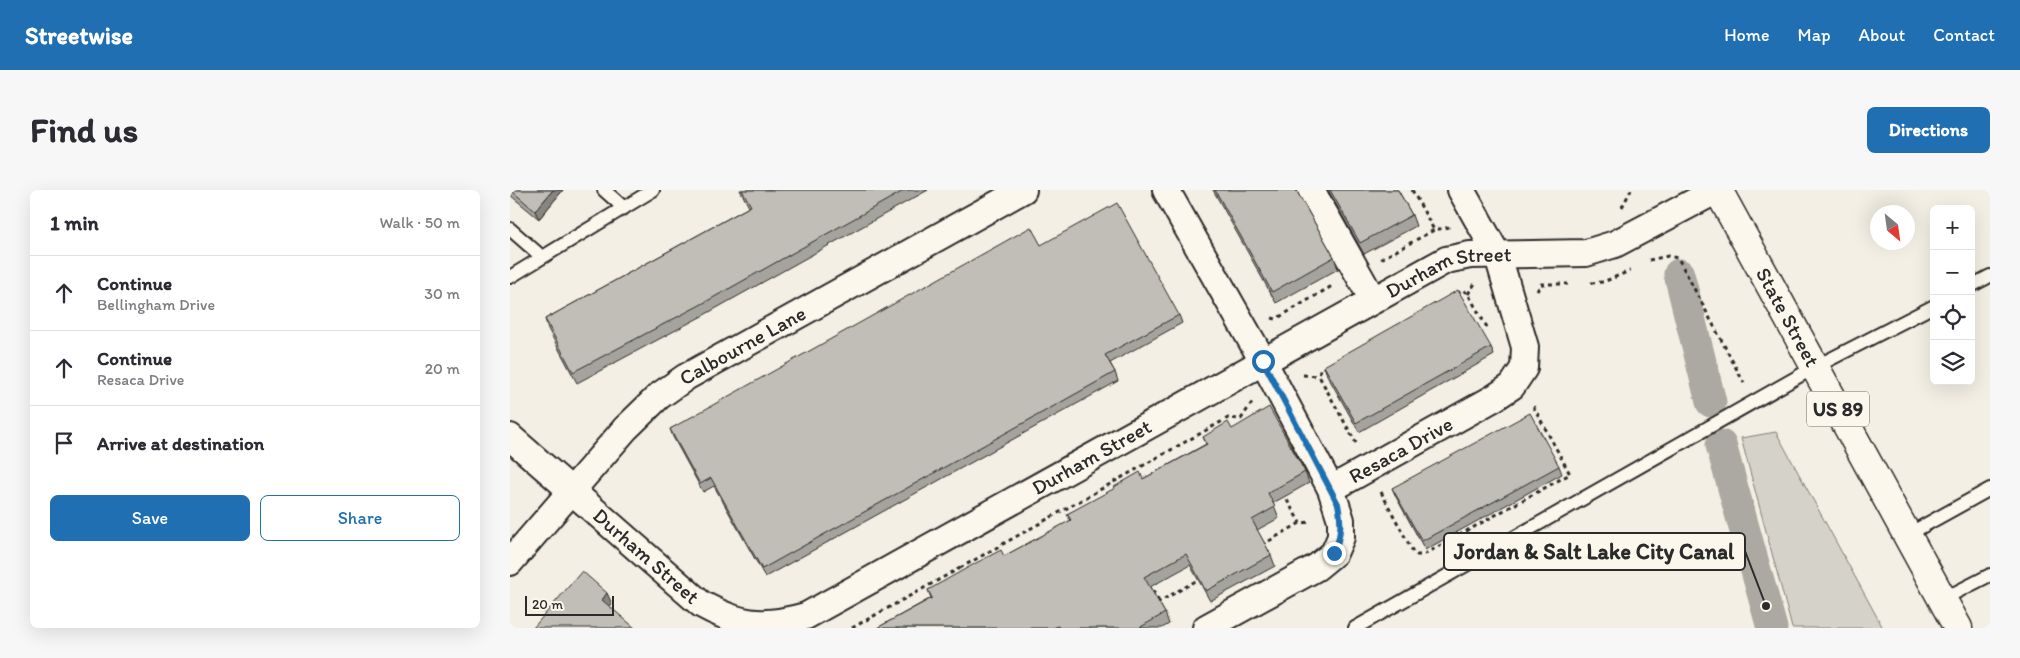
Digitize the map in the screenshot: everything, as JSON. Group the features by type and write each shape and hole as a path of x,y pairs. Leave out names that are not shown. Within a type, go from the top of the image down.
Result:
{"main road":[{"name":"State Street","path":"1718,190 1958,628"}],"street":[{"name":"Calbourne Lane","path":"510,562 632,423 659,396 686,377 1023,190"},
{"path":"1166,190 1263,361 1332,489"},
{"path":"1311,190 1373,300"},
{"name":"Resaca Drive","path":"1206,628 1317,566 1334,553 1341,537 1341,520 1332,489 1512,386 1524,368 1525,347 1498,256 1461,190"},
{"name":"Durham Street","path":"510,438 701,604 725,617 754,625 780,624 806,616 1446,260 1470,255 1586,253 1644,230 1718,190"}],"lane":[{"path":"604,190 624,208"},
{"path":"510,277 653,190"},
{"path":"510,229 542,257"},
{"path":"1975,285 1988,282"},
{"path":"1354,628 1815,367 1930,308"},
{"path":"1907,535 1990,489"},
{"path":"1943,599 1990,575"}],"path":[{"path":"1412,190 1434,230"},
{"path":"1616,211 1622,207 1631,190"},
{"path":"1375,263 1434,230 1458,226"},
{"path":"1643,264 1649,260 1668,256 1678,258 1746,386"},
{"path":"1588,283 1603,282 1636,267"},
{"path":"1468,294 1479,278"},
{"path":"1268,317 1276,319 1339,282"},
{"path":"1535,300 1536,292 1541,284 1571,284"},
{"path":"1454,295 1463,290 1468,294 1491,335"},
{"path":"1329,365 1320,369 1319,376 1356,445"},
{"path":"1300,375 1319,376"},
{"path":"1376,484 1413,552 1417,555 1423,555 1570,474 1528,398"},
{"path":"1241,419 1254,400"},
{"path":"852,628 1228,418 1241,419"},
{"path":"1241,419 1246,427"},
{"path":"1280,488 1300,523"},
{"path":"1097,492 1101,500"},
{"path":"1258,546 1300,523 1317,522"},
{"path":"960,568 965,577"},
{"path":"1151,606 1209,574"},
{"path":"1145,576 1159,602"},
{"path":"534,604 554,620"}],"shaded area":[{"path":"1776,432 1883,628 1792,628 1741,438"}],"building":[{"path":"511,190 553,190 535,211"},
{"path":"742,190 905,190 700,305 573,372 545,319 751,206"},
{"path":"1215,190 1296,190 1334,257 1272,292"},
{"path":"1330,190 1398,190 1412,215 1360,243"},
{"path":"1117,203 1179,315 1105,355 1115,372 762,569 711,478 700,484 670,429 1031,227 1041,245"},
{"path":"1458,290 1491,347 1356,423 1324,366"},
{"path":"1269,407 1305,472 1268,493 1275,507 1252,520 1271,555 1206,591 1186,554 1144,577 1165,613 1139,628 1059,628 1058,626 1053,628 877,628 932,598 928,590 1001,550 1004,556 1071,520 1067,514 1140,472 1143,479 1207,444 1203,437 1228,422 1232,429"},
{"path":"1530,413 1559,466 1422,541 1392,488"},
{"path":"582,571 607,593 602,600 635,628 533,628"}],"waterway":[{"path":"1679,274 1711,402"},
{"path":"1721,445 1772,628"}],"place":[{"name":"Jordan & Salt Lake City Canal","path":"1766,606"}],"route":[{"path":"1263,361 1332,489 1338,504 1341,520 1341,537 1334,553"}]}
